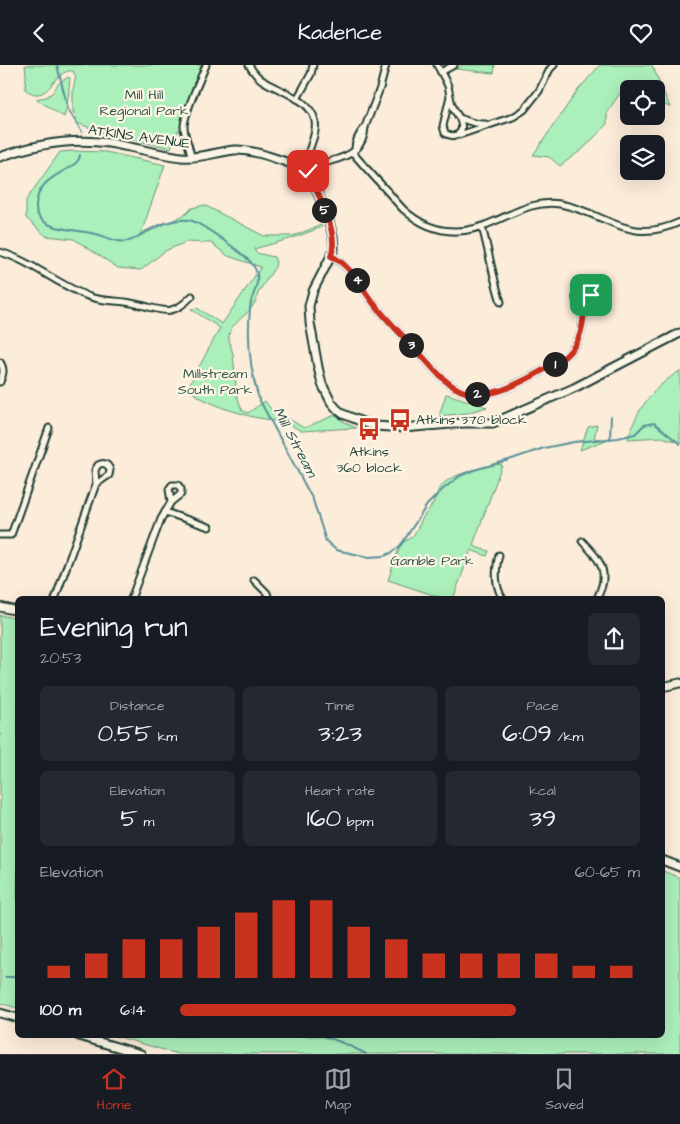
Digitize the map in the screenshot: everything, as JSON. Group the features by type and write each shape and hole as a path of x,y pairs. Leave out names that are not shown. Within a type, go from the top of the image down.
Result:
{"street":[{"path":"190,157 184,125 186,115 206,65"},
{"path":"249,65 254,74 297,99 310,110 315,121 316,132 307,154 306,167 332,231 334,244 331,256 312,291 309,306 310,323 319,376 326,393 337,409 343,414 376,426 404,428 463,423 494,423 574,388 680,333"},
{"path":"297,99 311,74 312,65"},
{"path":"306,167 342,158 359,147 386,65"},
{"path":"438,65 447,83 454,109 460,118 462,128 457,135"},
{"path":"441,72 454,65"},
{"path":"450,96 443,130 448,135 457,135 513,117 524,110 539,91 554,65"},
{"path":"460,118 476,124 491,124"},
{"name":"ATKINS AVENUE","path":"0,157 17,151 60,142 86,141 109,143 156,153 190,157 243,150 306,167"},
{"path":"354,151 403,209 423,223 446,231 471,231 526,207 543,204 559,204 638,231 655,231 680,222"},
{"path":"482,227 501,302"},
{"path":"0,252 22,260 60,283 98,299 133,303 162,311 173,310 192,296"},
{"path":"331,256 349,271 374,303 444,380 462,392 473,394 497,392 517,385 561,360 572,349 578,339 583,324 584,306"},
{"path":"0,362 3,367 0,382"},
{"path":"0,535 11,535 48,428"},
{"path":"56,596 96,484"},
{"path":"132,596 161,519 170,502"},
{"path":"165,512 209,527"},
{"path":"582,541 593,553 603,572 603,580 598,596"},
{"path":"499,555 496,577 501,596"},
{"path":"254,580 267,593 268,596"},
{"path":"0,607 15,610"},
{"path":"665,686 680,683"},
{"path":"665,860 680,867"},
{"path":"0,1013 15,1017"},
{"path":"86,1038 141,1054"}],"green space":[{"name":"Mill Hill Regional Park","path":"25,65 202,65 186,107 182,133 178,130 171,148 109,135 77,123 75,113 73,113 73,89 76,77 73,71 60,75 40,94 33,94 25,89"},
{"path":"462,65 495,65 494,73 456,69"},
{"path":"600,65 652,65 658,80 620,80 620,93 607,112 607,124 584,148 560,166 549,157 533,155 578,90"},
{"path":"68,77 70,78 69,93 64,117 36,99 46,97 52,93 58,84"},
{"path":"665,95 670,107 665,105"},
{"name":"Millstream South Park","path":"60,152 106,152 165,165 140,236 186,214 192,208 204,205 264,236 293,236 321,225 322,227 293,238 254,249 256,253 274,257 276,262 275,267 258,293 256,301 250,310 232,327 229,335 237,396 242,410 248,413 265,401 276,416 289,419 304,428 335,415 356,428 301,431 288,423 253,417 223,408 187,389 220,328 191,309 197,308 222,324 261,267 228,256 211,243 186,242 165,251 141,270 118,268 74,239 46,236 26,218 26,200"},
{"path":"680,371 680,443 662,437 628,439 631,428 647,400 654,391"},
{"path":"446,394 487,407 467,413 439,416"},
{"path":"597,425 594,438 606,440 580,450 588,427"},
{"name":"Gamble Park","path":"498,464 502,465 473,545 489,551 487,556 471,550 454,596 436,596 388,580 401,543 414,534 441,486 448,480 477,469"},
{"path":"0,615 15,618 15,1007 0,1003"},
{"path":"665,872 680,878 680,1054 178,1054 122,1038 665,1038"}],"waterway":[{"name":"Mill Stream","path":"57,65 68,109 82,132"},
{"name":"Mill Stream","path":"80,155 78,161 50,179 43,186 38,195 36,206 38,214 43,221 59,228 129,241 150,229 166,223 189,220 222,239 253,265 256,271 257,282 250,309 249,343 251,366 259,399 313,500 326,541 336,550 369,557 384,556 391,553 401,545 427,505 460,476 544,448 574,442 618,438 635,434 644,425 654,423 680,444"},
{"path":"610,439 611,417"},
{"path":"5,977 15,977"},
{"path":"330,1038 366,1054"}],"place":[{"name":"Atkins 370 block","path":"400,420"},
{"name":"Atkins 360 block","path":"369,429"}],"route":[{"path":"308,171 332,231 334,249 331,256 356,278 374,303 444,380 462,392 484,394 497,392 517,385 561,360 572,349 578,339 583,324 584,306 592,301 591,295"}]}
